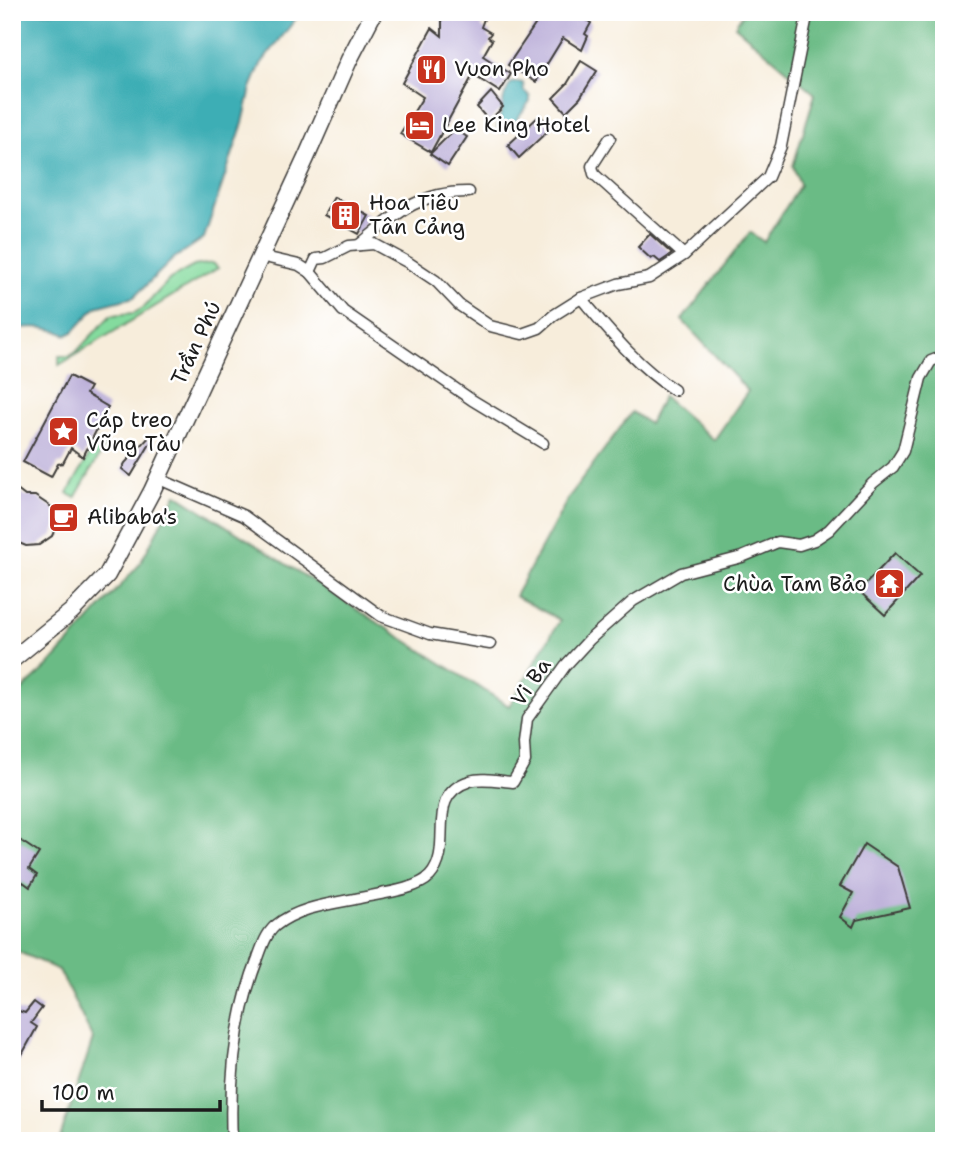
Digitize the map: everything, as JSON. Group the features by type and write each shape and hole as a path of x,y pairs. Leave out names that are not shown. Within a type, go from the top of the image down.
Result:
{"main road":[{"name":"Trần Phú","path":"12,660 72,611 107,575 158,478 349,60 374,12"}],"street":[{"path":"310,272 316,259 325,258 349,246 374,244 436,281 459,305 490,326 522,334 539,328 581,298 618,284 649,278 684,255 768,177 781,146 806,21 811,12"},
{"path":"610,138 592,166 594,174 684,255"},
{"path":"359,245 393,217 423,198 448,192 469,192"},
{"path":"260,256 299,265 310,272 343,311 472,400 543,443"},
{"path":"581,298 651,375 674,390"},
{"name":"Vi Ba","path":"232,1141 232,1069 245,990 265,939 275,927 316,907 416,886 430,876 439,860 443,805 452,791 472,780 513,782 526,761 524,743 527,719 565,666 589,640 632,601 681,573 742,557 778,542 799,545 814,540 829,530 873,483 893,467 903,451 920,378 931,361 944,356"},
{"path":"158,478 244,516 381,616 430,634 490,644"}],"green space":[{"path":"744,12 944,12 944,1141 59,1141 93,1039 59,970 12,949 12,740 18,732 12,722 12,699 49,665 140,564 176,494 509,706 560,620 515,596 569,497 632,412 649,424 663,396 714,440 748,391 682,320 750,232 764,242 800,185 793,166 815,94 735,26"},
{"path":"213,263 218,268 59,365 59,356 70,356 76,352 111,315 134,313 143,308 170,279 194,266"},
{"path":"97,441 105,446 75,498 68,493"}],"water":[{"path":"12,12 301,12 261,64 204,238 173,259 134,297 96,307 67,335 40,328 12,329"},
{"path":"511,83 523,83 530,101 512,126 504,132 500,131 497,127 505,93"}],"building":[{"path":"442,12 482,12 484,19 481,27 491,33 488,37 492,40 483,56 511,74 500,92 473,75 431,152 400,134 423,97 402,83 432,28 442,36"},
{"path":"530,12 575,12 591,23 585,34 588,36 582,50 563,38 536,82 508,65 539,19"},
{"path":"581,61 597,71 580,98 566,112 553,98 567,84"},
{"path":"491,92 503,107 489,121 477,107"},
{"path":"540,115 551,128 519,158 508,145"},
{"path":"455,129 467,137 448,166 430,154"},
{"name":"Hoa Tiêu Tân Cảng","path":"334,197 369,216 359,234 324,215"},
{"path":"650,234 672,254 660,262 654,257 651,259 638,247"},
{"path":"69,376 90,387 86,394 108,407 83,457 71,448 51,477 23,462"},
{"path":"151,435 154,437 131,476 122,469"},
{"path":"12,486 25,496 35,496 59,512 52,536 39,545 26,546 12,540"},
{"name":"Chùa Tam Bảo","path":"895,553 920,576 885,615 859,591"},
{"path":"18,839 39,853 29,869 37,875 30,887 23,882 12,898 12,847"},
{"path":"864,844 898,867 910,908 856,920 853,927 840,917 853,893 840,886"},
{"path":"34,1002 42,1008 31,1023 37,1027 12,1073 12,1016 16,1010 25,1013"}],"place":[{"name":"Vuon Pho","path":"431,69"},
{"name":"Lee King Hotel","path":"419,125"},
{"name":"Hoa Tiêu Tân Cảng","path":"346,215"},
{"name":"Cáp treo Vũng Tàu","path":"63,432"},
{"name":"Alibaba's","path":"64,517"},
{"name":"Chùa Tam Bảo","path":"890,584"}]}
